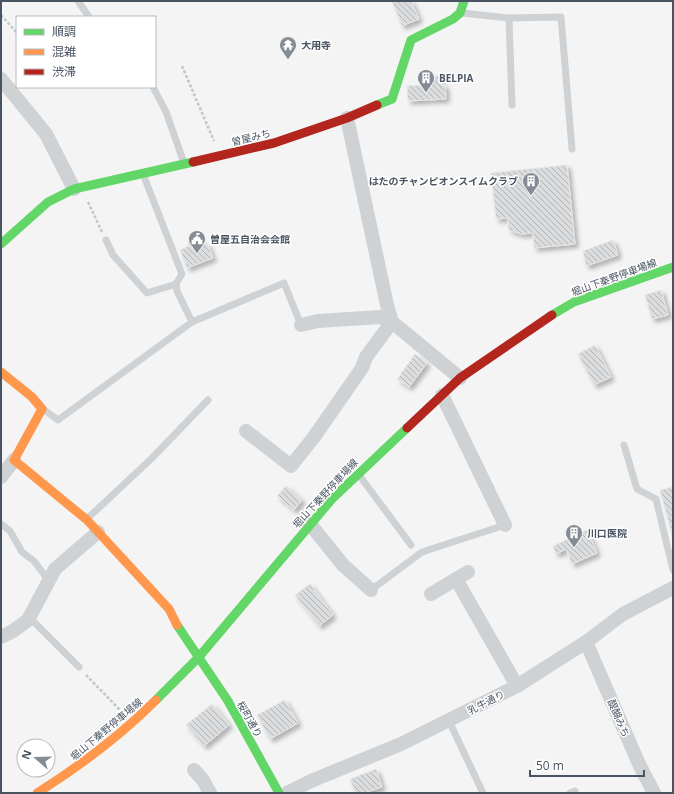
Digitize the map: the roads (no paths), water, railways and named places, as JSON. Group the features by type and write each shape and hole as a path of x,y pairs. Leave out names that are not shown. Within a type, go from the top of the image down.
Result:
{"street":[{"path":"460,13 464,1"},
{"name":"曽屋みち","path":"1,244 48,202 77,188 274,143 347,118 392,99 411,40 453,19 460,13"},
{"path":"1,79 46,134 77,188"},
{"path":"347,118 387,305 392,322"},
{"name":"堀山下秦野停車場線","path":"37,793 77,768 138,718 198,658 310,524 357,474 460,378 533,327 574,302 673,267"},
{"path":"301,325 318,321 380,317 392,322 460,378"},
{"path":"246,431 290,466 314,437 362,368 366,358 392,322"},
{"path":"1,372 32,397 42,409 14,460 1,476"},
{"path":"442,395 504,525"},
{"name":"桜町通り","path":"14,460 87,520 169,609 173,619 191,644 198,658 228,701 279,793"},
{"path":"310,524 343,565 371,590"},
{"path":"1,637 14,631 29,617 55,569 98,532"},
{"path":"431,594 468,572"},
{"path":"456,579 517,686"},
{"name":"乳牛通り","path":"288,793 311,781 401,744 517,686 586,642 623,614 673,588"},
{"name":"醍醐みち","path":"586,642 639,764 654,793"},
{"path":"194,770 203,780 210,793"}],"lane":[{"path":"78,1 88,16"},
{"path":"460,13 474,16 509,18 562,17 572,149"},
{"path":"509,18 512,105"},
{"path":"154,88 166,112 184,163"},
{"path":"143,174 182,274 176,284 177,291 192,322"},
{"path":"106,240 113,255 147,294 176,284"},
{"path":"42,409 58,420 192,322 284,283 301,325"},
{"path":"87,520 151,459 208,400"},
{"path":"624,445 637,489 656,499 673,570"},
{"path":"357,474 412,546"},
{"path":"1,524 10,531 22,552 34,561 49,581"},
{"path":"371,590 422,552 504,525"},
{"path":"29,617 79,667"},
{"path":"449,721 483,793"}],"place":[{"name":"大用寺","path":"288,60"},
{"name":"BELPIA","path":"426,93"},
{"name":"はたのチャンピオンスイムクラブ","path":"531,196"},
{"name":"曽屋五自治会会館","path":"197,254"},
{"name":"川口医院","path":"574,548"}]}
